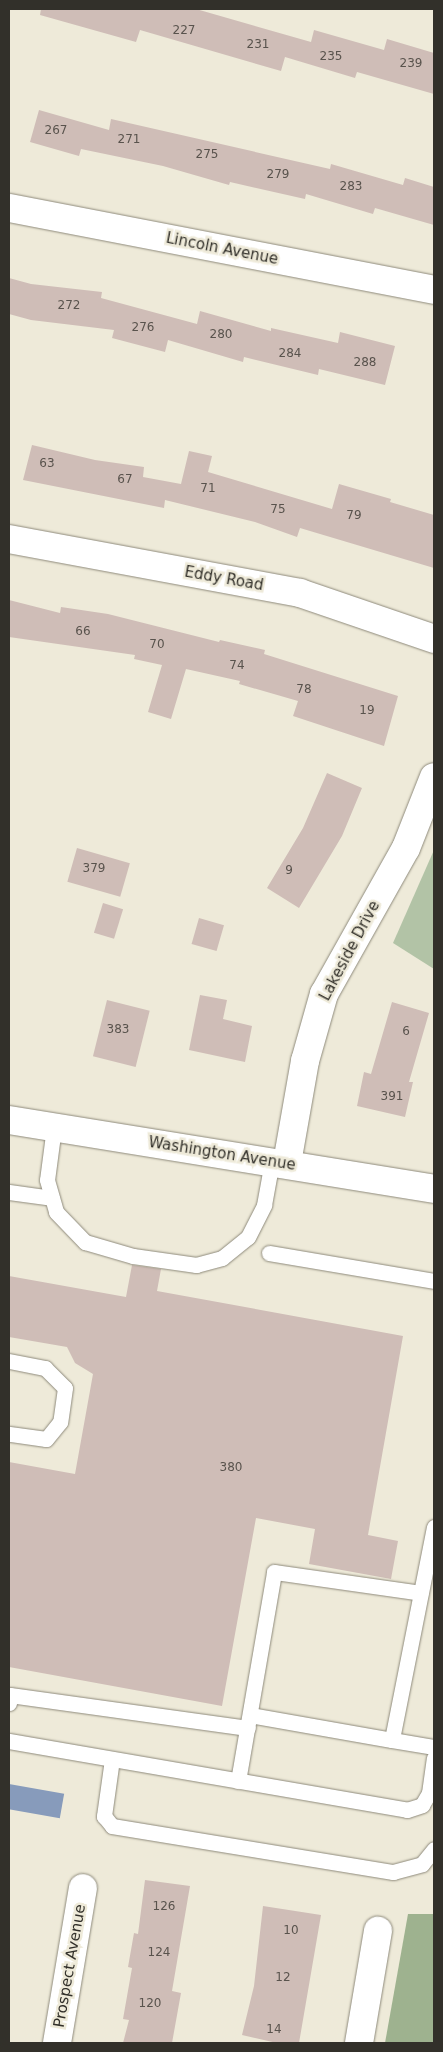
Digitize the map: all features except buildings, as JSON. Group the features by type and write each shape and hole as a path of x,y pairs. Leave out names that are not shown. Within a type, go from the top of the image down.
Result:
{"street":[{"name":"Lincoln Avenue","path":"9,208 434,290"},
{"name":"Eddy Road","path":"9,539 300,593 434,639"},
{"name":"Lakeside Drive","path":"279,1162 304,1061 324,994 406,848 434,777"},
{"name":"Washington Avenue","path":"9,1120 279,1162 434,1189"},
{"name":"Prospect Avenue","path":"56,2043 83,1888"},
{"path":"359,2043 378,1931"}],"lane":[{"path":"54,1127 47,1180 56,1212 85,1242 133,1256 196,1265 222,1258 248,1237 264,1206 279,1162"},
{"path":"9,1192 52,1198"},
{"path":"270,1253 434,1281"},
{"path":"9,1361 45,1368 65,1388 60,1422 46,1439 9,1434"},
{"path":"392,1740 434,1527"},
{"path":"238,1781 274,1572 421,1593"},
{"path":"9,1703 10,1695 249,1721 434,1747"},
{"path":"9,1741 407,1810 422,1805 429,1793 434,1758"},
{"path":"112,1759 104,1816 112,1826 393,1872 422,1864 434,1849"}],"green space":[{"path":"434,850 434,969 393,943"},
{"path":"408,1914 434,1914 434,2043 385,2043"}],"water":[{"path":"9,1784 64,1794 60,1818 9,1809"}]}
